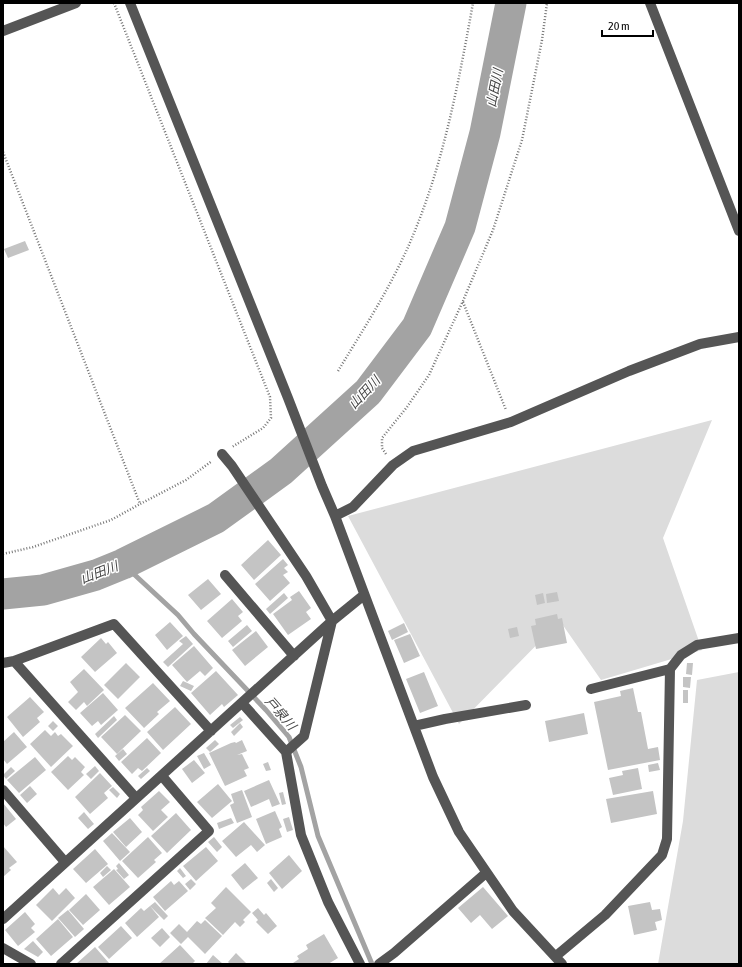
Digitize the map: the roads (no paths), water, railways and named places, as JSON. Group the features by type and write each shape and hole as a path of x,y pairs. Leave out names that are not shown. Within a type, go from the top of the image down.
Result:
{"street":[{"path":"3,31 76,3"},
{"path":"130,3 335,516 433,777 459,832 486,873 513,911 559,960 606,915 662,856 668,839 670,669"},
{"path":"650,3 739,231"},
{"path":"335,516 353,507 392,465 413,451 511,422 629,371 700,344 739,337"},
{"path":"222,454 232,466 306,576 332,621 304,736 287,750"},
{"path":"225,575 294,656"},
{"path":"3,919 332,621 364,595"},
{"path":"3,664 114,624 211,731"},
{"path":"591,689 670,669 682,655 696,645 739,638"},
{"path":"14,661 136,798"},
{"path":"245,700 287,750 301,835 328,902 360,964"},
{"path":"414,726 526,705"},
{"path":"61,964 209,831 162,776"},
{"path":"3,790 66,862"},
{"path":"379,964 486,873"},
{"path":"3,948 31,964"}],"waterway":[{"name":"山田川","path":"3,594 43,590 96,575 123,564 216,518 281,471 368,392 417,327 460,227 485,133 511,3"},
{"name":"戸泉川","path":"123,564 178,615 289,737 301,767 318,836 372,964"}]}
